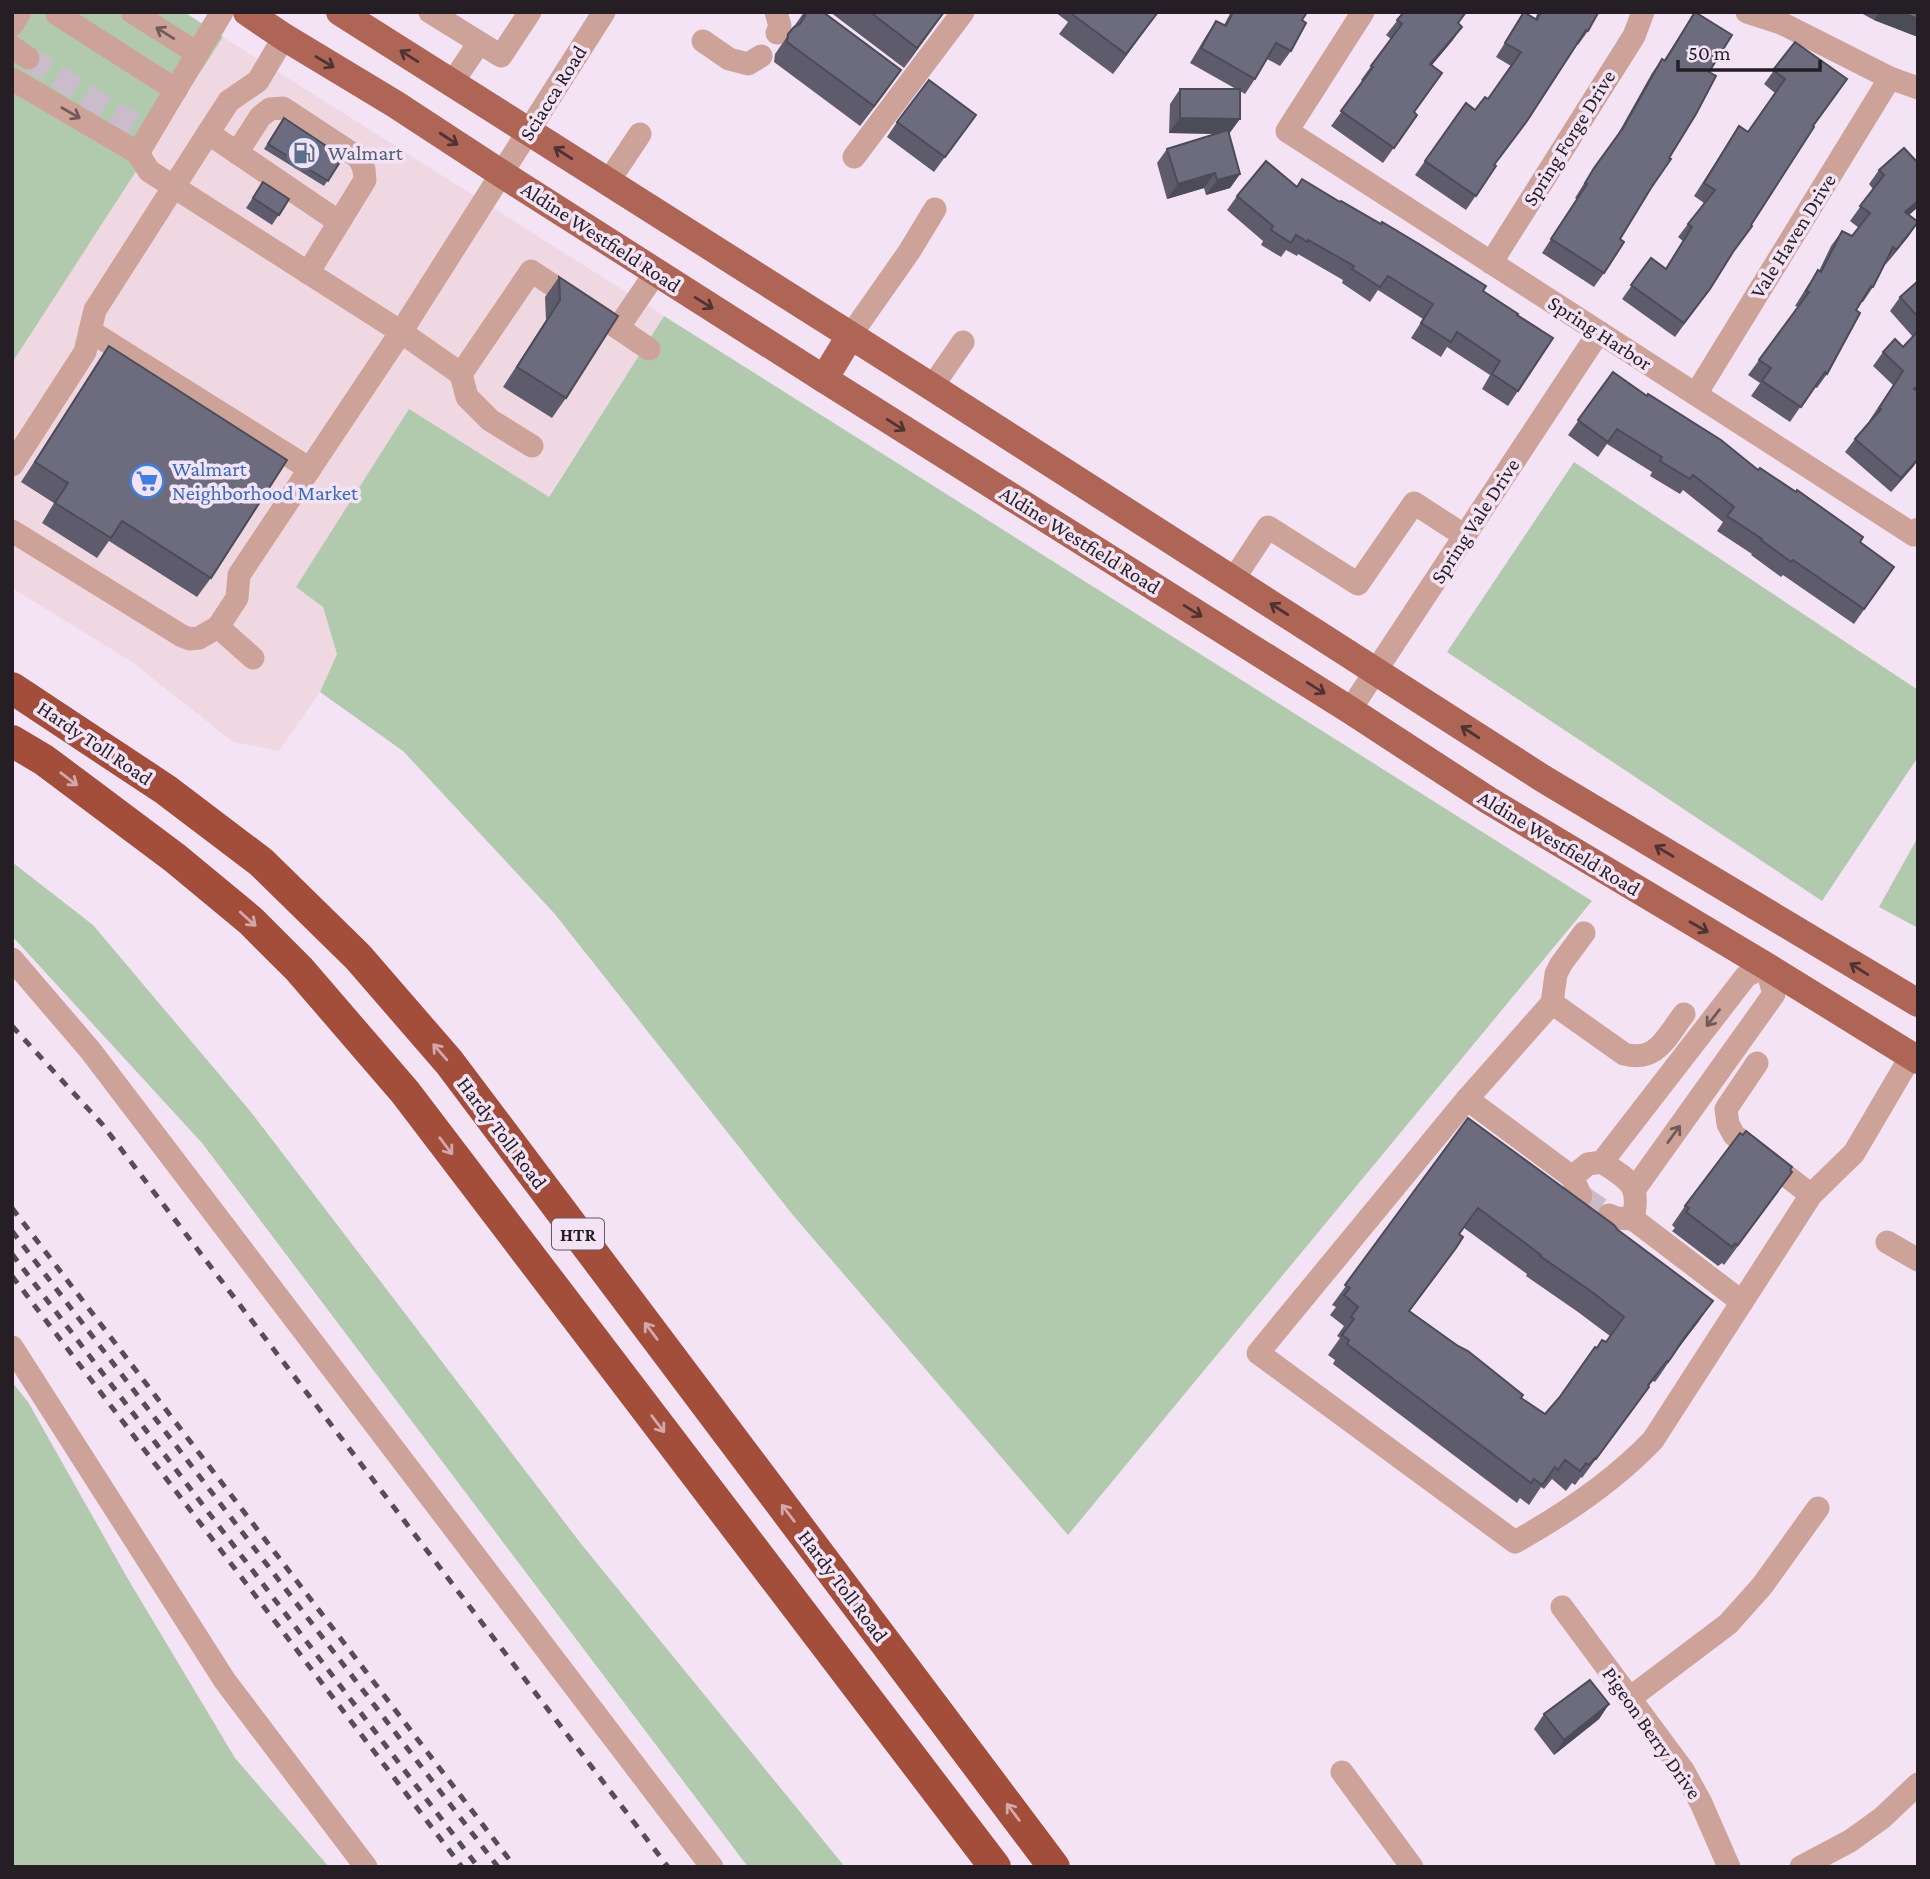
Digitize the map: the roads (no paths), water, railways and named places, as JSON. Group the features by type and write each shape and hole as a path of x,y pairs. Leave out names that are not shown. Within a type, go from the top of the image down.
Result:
{"highway":[{"name":"Hardy Toll Road","path":"12,688 166,790 261,862 358,957 449,1062 1054,1867"},
{"name":"Hardy Toll Road","path":"12,741 44,760 175,858 251,920 299,969 405,1092 995,1867"}],"main road":[{"name":"Aldine Westfield Road","path":"247,12 1488,800 1914,1058"},
{"path":"340,12 1542,778 1918,1003"},
{"path":"824,379 850,337"},
{"path":"1766,966 1794,928"}],"street":[{"path":"12,25 20,12"},
{"path":"132,12 197,54"},
{"path":"140,138 176,90 222,12"},
{"path":"430,12 501,56 530,12"},
{"name":"Sciacca Road","path":"218,627 237,598 239,575 401,332 604,12"},
{"path":"854,157 957,20 929,12"},
{"name":"Spring Harbor","path":"1363,12 1287,131 1916,532"},
{"name":"Spring Forge Drive","path":"1492,262 1634,36 1643,12"},
{"path":"1747,12 1781,23 1890,78 1918,88"},
{"path":"57,14 176,90"},
{"path":"12,465 85,352 95,310 229,102 258,81 284,37"},
{"path":"703,41 729,59 748,64 772,39"},
{"path":"452,83 479,43"},
{"path":"885,72 906,88"},
{"name":"Vale Haven Drive","path":"1696,394 1890,78"},
{"path":"12,79 140,138 149,171 401,332 461,374 467,397 489,420 532,446"},
{"path":"237,153 260,117 270,109 283,108 359,158 365,180 308,273"},
{"path":"208,133 339,222"},
{"path":"608,181 640,134"},
{"path":"850,337 909,252 935,209"},
{"path":"461,374 531,271 649,349"},
{"path":"618,328 656,272"},
{"path":"90,331 310,469"},
{"name":"Spring Vale Drive","path":"1350,710 1599,332"},
{"path":"932,387 963,342"},
{"path":"1233,580 1268,527 1358,584 1414,503 1465,536"},
{"path":"12,531 182,636 199,638 218,627 253,658"},
{"path":"1584,933 1556,974 1552,1003 1467,1099 1258,1353 1515,1542 1554,1520 1595,1491 1632,1462 1653,1440 1811,1195 1854,1153 1914,1058"},
{"path":"12,959 90,1050 712,1867"},
{"path":"1602,1162 1746,976 1766,966 1774,995 1634,1190"},
{"path":"1552,1003 1624,1055 1633,1057 1656,1051 1684,1014"},
{"path":"1757,1063 1726,1109 1728,1124 1734,1135 1811,1195"},
{"path":"1467,1099 1576,1186 1588,1164 1602,1162 1629,1180 1636,1202 1633,1219"},
{"path":"1609,1215 1633,1219 1742,1303"},
{"path":"1887,1242 1918,1260"},
{"path":"12,1347 225,1681 366,1867"},
{"path":"1630,1698 1728,1624 1762,1586 1818,1508"},
{"name":"Pigeon Berry Drive","path":"1562,1607 1684,1770 1730,1867"},
{"path":"1342,1772 1412,1867"},
{"path":"1801,1867 1850,1841 1882,1818 1918,1784"}],"tunnel":[{"path":"28,58 134,125"},
{"path":"1581,1196 1609,1215"}],"railway":[{"path":"12,1026 102,1124 668,1867"},
{"path":"12,1208 515,1867"},
{"path":"12,1231 498,1867"},
{"path":"12,1254 478,1867"},
{"path":"12,1276 462,1867"}],"place":[{"name":"Walmart","path":"304,153"},
{"name":"Walmart Neighborhood Market","path":"147,481"}]}
